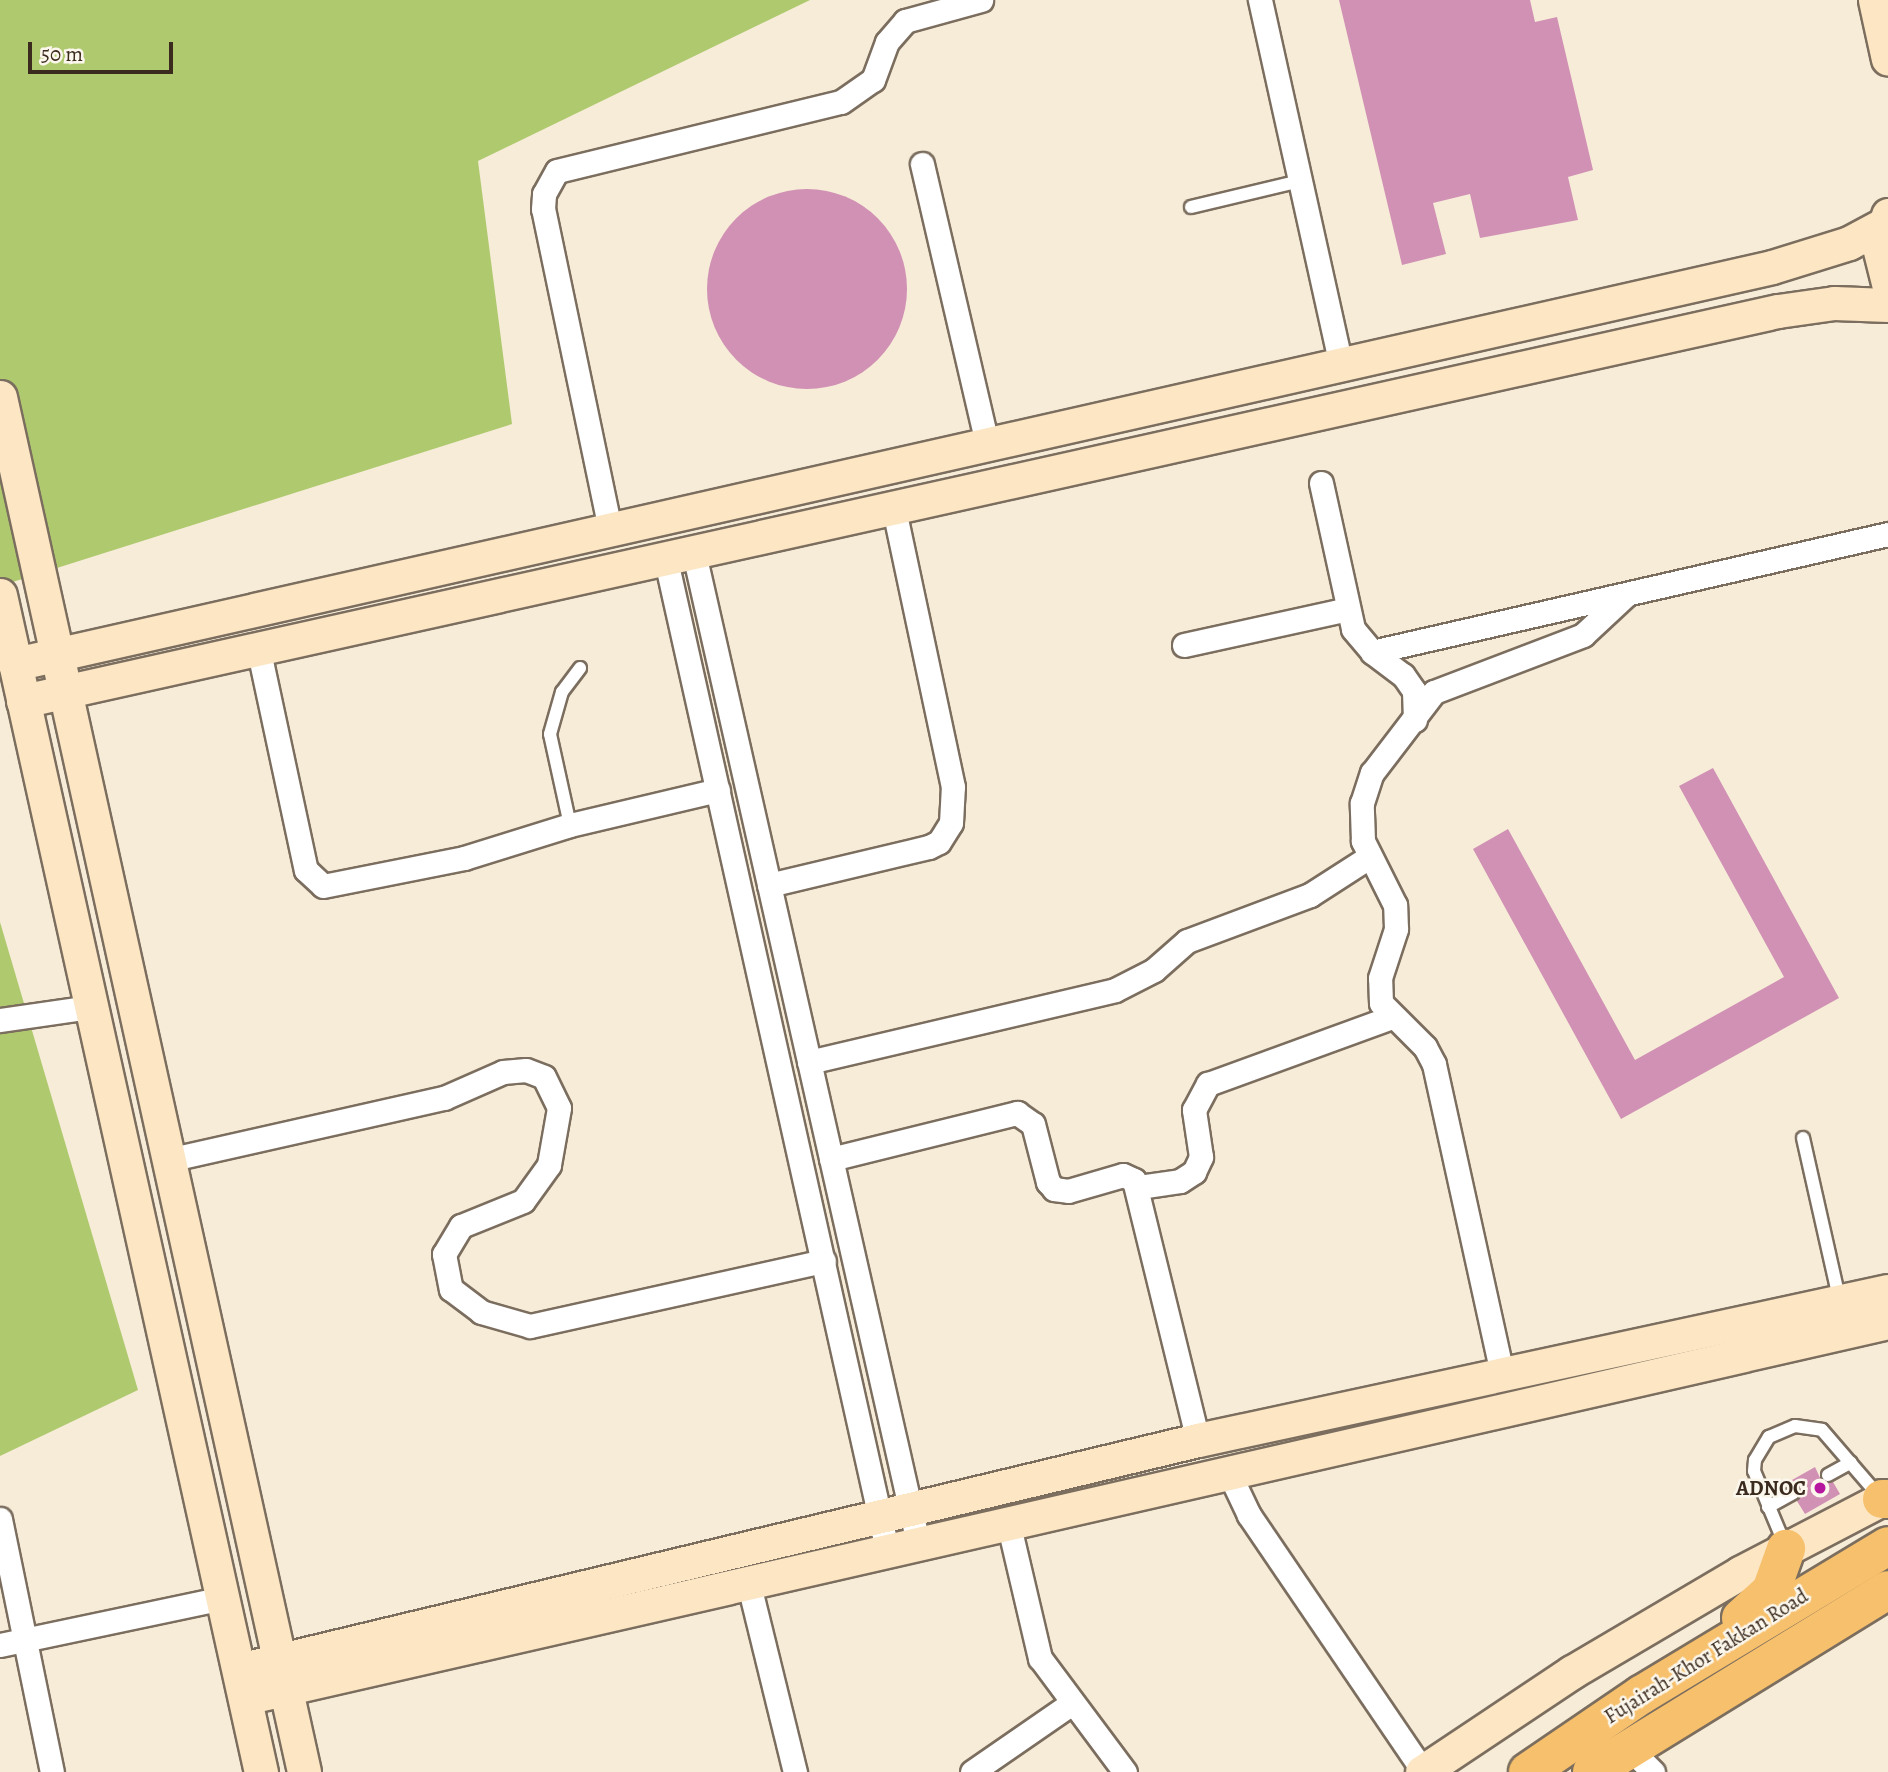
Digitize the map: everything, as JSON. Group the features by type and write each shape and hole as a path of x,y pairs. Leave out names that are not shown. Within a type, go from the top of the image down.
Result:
{"highway":[{"name":"Fujairah-Khor Fakkan Road","path":"1528,1772 1641,1695 1888,1546"},
{"path":"1641,1695 1661,1672 1765,1597 1780,1572 1786,1549"},
{"name":"Fujairah-Khor Fakkan Road","path":"1592,1772 1641,1760 1888,1590"}],"street":[{"path":"610,529 543,209 544,194 557,171 841,102 873,80 887,42 905,21 981,0"},
{"path":"1260,0 1341,365"},
{"path":"1888,0 1875,0 1888,59"},
{"path":"922,164 988,447"},
{"path":"1886,220 1879,247 1888,284"},
{"path":"15,664 610,529 988,447 1772,267 1849,243 1886,220"},
{"path":"11,703 1308,412 1778,311 1835,303 1888,305"},
{"path":"1511,368 1511,345 1522,324"},
{"path":"1308,412 1316,392 1309,372"},
{"path":"0,397 304,1772"},
{"path":"1321,483 1348,609 1360,642 1409,683 1415,720"},
{"path":"769,885 929,847 939,842 951,823 953,787 893,505"},
{"path":"1372,652 1888,534"},
{"path":"679,553 724,689 831,1159 870,1332 895,1514 904,1550"},
{"path":"679,553 696,690 839,1328 904,1550"},
{"path":"0,595 15,664 11,703 90,1007 261,1772"},
{"path":"1503,1378 1440,1083 1425,1047 1392,1017 1379,993 1396,929 1395,905 1369,857 1361,824 1368,783 1415,720 1427,699 1446,683 1583,635 1626,595"},
{"path":"1184,645 1348,609"},
{"path":"224,617 224,633 247,650 306,870 316,883 338,886 464,858 570,825 719,790"},
{"path":"696,690 710,685 724,689"},
{"path":"809,1062 1115,990 1154,970 1187,940 1310,895 1369,857"},
{"path":"0,1020 90,1007"},
{"path":"1139,1187 1180,1181 1195,1172 1201,1157 1194,1110 1208,1084 1392,1017"},
{"path":"167,1160 444,1098 503,1072 526,1070 544,1077 559,1108 549,1166 523,1201 461,1226 444,1254 451,1289 481,1312 530,1326 824,1261"},
{"path":"831,1159 1017,1113 1033,1124 1048,1182 1054,1189 1068,1191 1123,1175 1139,1187 1198,1440"},
{"path":"283,1675 895,1514 1198,1440 1503,1378 1888,1291"},
{"path":"242,1684 749,1585 1888,1322"},
{"path":"839,1328 850,1336 870,1332"},
{"path":"1230,1475 1250,1515 1423,1772 1572,1672 1786,1549 1886,1498"},
{"path":"0,1519 52,1772"},
{"path":"1009,1526 1036,1648 1072,1703 1125,1772"},
{"path":"749,1585 795,1772"},
{"path":"0,1645 223,1598"},
{"path":"972,1772 1072,1703"}],"lane":[{"path":"1191,207 1300,181"},
{"path":"570,825 550,734 558,698 580,668"},
{"path":"1803,1138 1840,1302"},
{"path":"1786,1549 1754,1471 1755,1460 1769,1437 1795,1426 1811,1426 1822,1430 1886,1498"},
{"path":"1828,1475 1851,1462"},
{"path":"1768,1507 1793,1493"}],"green space":[{"path":"0,0 810,0 478,161 512,424 0,586"},
{"path":"0,922 138,1390 0,1456"}],"building":[{"path":"1339,0 1530,0 1535,22 1557,17 1593,170 1568,177 1578,220 1480,238 1470,194 1433,203 1446,254 1402,265"},
{"path":"807,189 845,197 862,206 877,219 890,234 899,251 907,289 899,327 890,344 877,359 862,372 845,381 807,389 769,381 752,372 737,359 724,344 715,327 707,289 715,251 724,234 737,219 752,206 769,197"},
{"path":"1713,768 1839,998 1621,1119 1473,849 1508,829 1635,1060 1784,977 1679,786"},
{"path":"1815,1467 1821,1480 1833,1482 1840,1494 1805,1514 1797,1501 1801,1489 1792,1480"}],"place":[{"name":"ADNOC","path":"1820,1488"}]}
